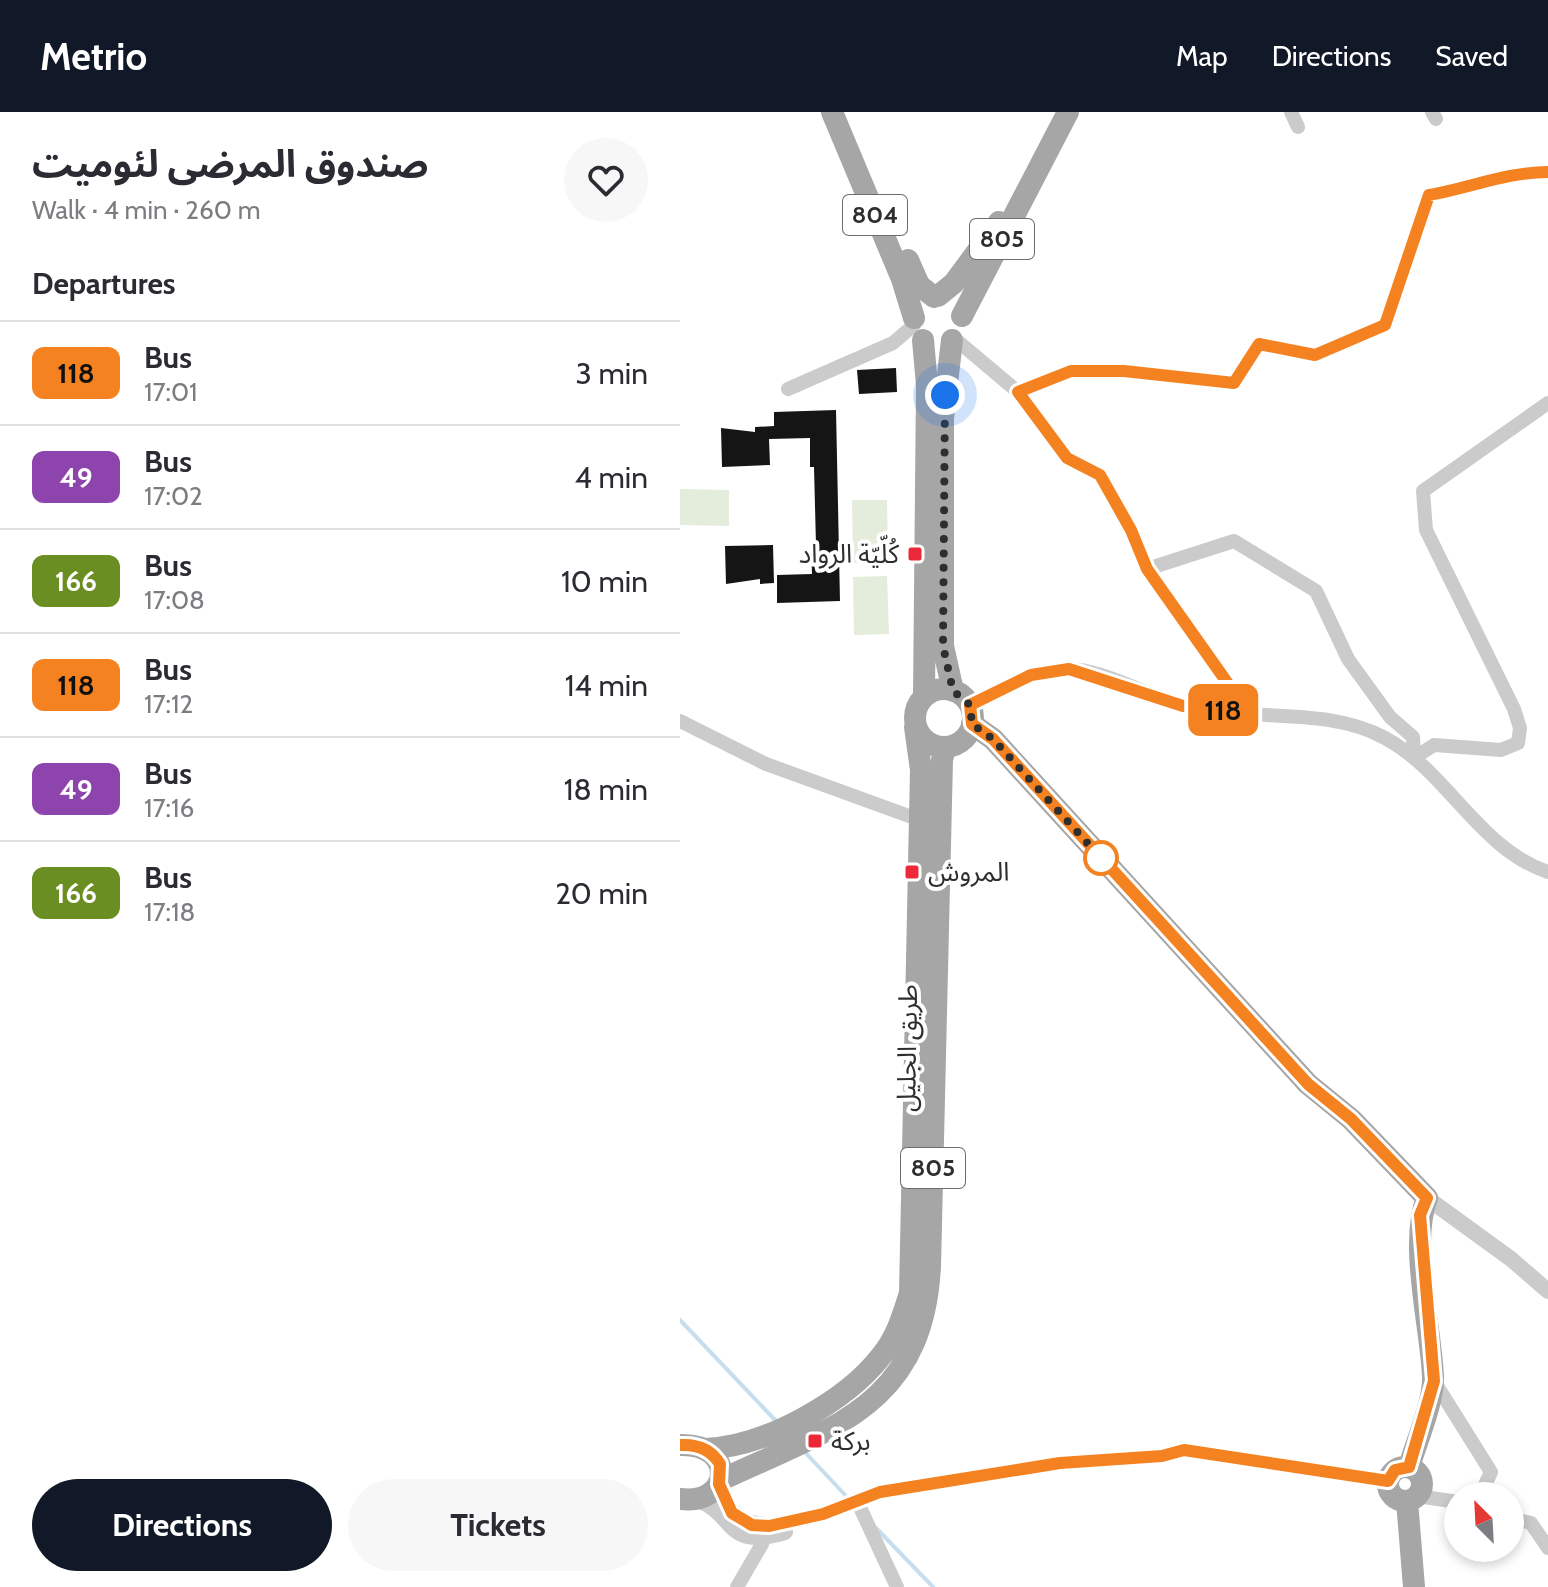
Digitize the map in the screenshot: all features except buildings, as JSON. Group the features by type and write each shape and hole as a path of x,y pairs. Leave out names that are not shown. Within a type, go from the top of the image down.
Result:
{"main road":[{"name":"804","path":"832,112 902,279 918,330"},
{"name":"804","path":"846,112 914,276 936,297"},
{"name":"805","path":"965,707 943,646 943,418 953,339 1068,112"},
{"name":"805","path":"915,727 916,707 924,697 927,385 918,330 922,302 936,297 954,283 1041,162"},
{"path":"936,297 953,302 962,316"},
{"path":"918,330 934,345 953,339"},
{"path":"924,697 938,689 965,707 1308,1084 1351,1119 1427,1198 1420,1215 1434,1381 1409,1467"},
{"path":"915,727 927,742 945,747 963,740 965,707"},
{"name":"طريق الجليل","path":"705,1449 740,1445 767,1435 832,1399 861,1378 883,1354 900,1326 913,1265 921,770 915,727"},
{"name":"طريق الجليل","path":"720,1482 822,1433 883,1393 902,1369 926,1312 930,1266 942,760 945,747"},
{"name":"805","path":"680,1445 705,1449"},
{"path":"705,1449 720,1464 720,1482"},
{"path":"1409,1467 1395,1470 1388,1481 1392,1496 1412,1499"},
{"path":"1409,1467 1421,1477 1422,1487 1412,1499 1414,1587"},
{"name":"805","path":"689,1499 711,1493 720,1482"}],"street":[{"path":"1291,112 1298,127"},
{"path":"1018,392 1071,371 1124,371 1234,383 1259,344 1315,355 1385,325 1429,195 1473,188 1516,172 1548,172"},
{"path":"788,389 918,330"},
{"path":"953,339 1018,392 1067,458 1100,475 1131,530 1147,569 1248,712"},
{"path":"1414,758 1434,745 1501,750 1518,743 1520,728 1514,709 1426,530 1423,491 1548,403"},
{"path":"1147,569 1234,541 1316,591 1348,659 1390,717 1413,737 1414,758"},
{"path":"965,707 1031,675 1069,669 1183,706 1344,723 1384,737 1427,767 1496,840 1548,872"},
{"path":"680,721 766,764 920,820"},
{"path":"1427,1198 1511,1259 1548,1291"},
{"path":"1434,1381 1491,1472 1486,1482"},
{"path":"689,1499 714,1508 739,1534 764,1532 880,1492 1060,1463 1162,1456 1184,1450 1388,1481"},
{"path":"720,1482 732,1513 764,1532"},
{"path":"1412,1499 1444,1501"},
{"path":"857,1501 897,1587"},
{"path":"1524,1521 1548,1527"},
{"path":"1531,1523 1548,1548"},
{"path":"737,1587 764,1532"}],"green space":[{"path":"680,489 729,490 729,526 680,525"},
{"path":"852,500 887,500 888,563 853,563"},
{"path":"887,576 889,634 854,635 853,577"}],"waterway":[{"path":"680,1320 777,1422"},
{"path":"802,1449 848,1498"},
{"path":"876,1528 933,1587"}],"bus line":[{"name":"118","path":"680,1445 700,1447 713,1454 722,1468 719,1484 732,1513 741,1521 764,1526 823,1514 880,1492 1060,1463 1162,1456 1184,1450 1388,1481 1395,1470 1409,1467 1434,1381 1425,1306 1420,1215 1427,1198 1351,1119 1308,1084 993,739 972,724 970,705 1031,675 1069,669 1118,682 1183,706 1248,712 1231,683 1147,569 1131,530 1100,475 1067,458 1018,392 1071,371 1124,371 1234,383 1259,344 1315,355 1385,325 1429,195 1473,188 1516,172 1548,172"}],"place":[{"name":"كُلّيّة الرواد","path":"915,554"},
{"name":"المروش","path":"912,872"},
{"name":"بركة","path":"815,1441"}],"route":[{"path":"945,395 943,646 948,677 953,691 970,705 972,724 993,739 1101,858"}]}
